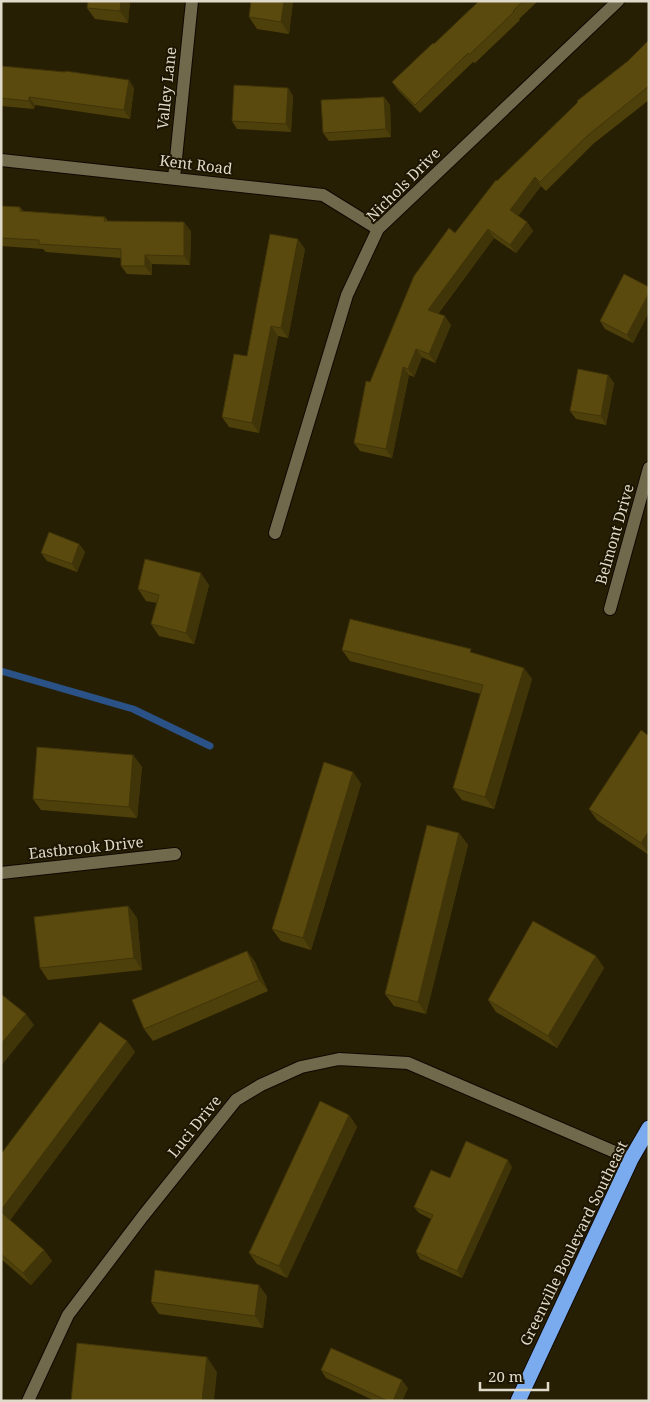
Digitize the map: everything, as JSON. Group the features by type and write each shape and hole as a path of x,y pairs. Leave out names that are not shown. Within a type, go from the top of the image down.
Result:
{"highway":[{"name":"Greenville Boulevard Southeast","path":"518,1401 631,1159 649,1128"}],"street":[{"name":"Valley Lane","path":"174,178 192,1"},
{"name":"Nichols Drive","path":"274,533 346,295 378,230 618,1"},
{"name":"Kent Road","path":"1,160 323,195 378,230"},
{"name":"Belmont Drive","path":"610,609 649,468"},
{"name":"Eastbrook Drive","path":"1,872 175,854"},
{"name":"Luci Drive","path":"28,1401 68,1316 143,1216 236,1100 261,1085 301,1067 339,1059 408,1063 631,1159"}],"building":[{"path":"88,1 121,1 120,11 87,8"},
{"path":"251,1 284,1 281,22 249,17"},
{"path":"479,1 523,1 514,12 469,55 468,53 415,105 392,82"},
{"path":"649,40 649,86 587,136 540,182 535,177 510,210 527,222 510,245 488,229 428,310 445,316 429,354 416,349 408,369 403,367 386,449 354,443 366,381 370,382 414,276 449,228 455,233 496,180 577,101 628,61"},
{"path":"1,66 65,71 129,80 124,110 29,97 29,101 1,98"},
{"path":"234,85 288,88 286,124 232,121"},
{"path":"384,97 386,129 323,133 321,100"},
{"path":"1,206 20,207 20,211 105,217 104,221 184,222 184,256 145,255 145,266 121,266 121,249 39,244 39,240 1,238"},
{"path":"270,234 298,239 281,328 271,326 252,423 222,417 234,354 247,356"},
{"path":"624,274 649,287 649,293 627,335 600,321"},
{"path":"578,369 608,375 601,416 570,411"},
{"path":"49,532 79,544 72,564 41,553"},
{"path":"145,559 201,573 186,633 151,624 159,595 138,589"},
{"path":"350,619 471,649 470,652 524,668 485,797 453,788 483,685 342,650"},
{"path":"641,730 649,736 649,831 641,843 589,809"},
{"path":"37,747 133,755 129,807 33,799"},
{"path":"324,762 353,772 303,938 272,929"},
{"path":"427,825 459,833 418,1002 385,994"},
{"path":"128,906 134,958 40,968 34,917"},
{"path":"533,921 596,956 548,1036 488,1000"},
{"path":"247,951 259,980 144,1029 132,1000"},
{"path":"1,994 26,1014 1,1044"},
{"path":"100,1022 127,1041 1,1210 1,1154"},
{"path":"320,1101 349,1115 279,1266 249,1253"},
{"path":"466,1141 508,1160 457,1271 416,1252 433,1215 414,1207 431,1170 450,1178"},
{"path":"1,1212 44,1250 23,1273 1,1254"},
{"path":"155,1270 259,1285 255,1316 151,1302"},
{"path":"77,1343 207,1357 202,1401 71,1401"},
{"path":"331,1348 402,1380 393,1401 388,1401 321,1370"}],"waterway":[{"path":"1,671 133,709 210,746"}]}
